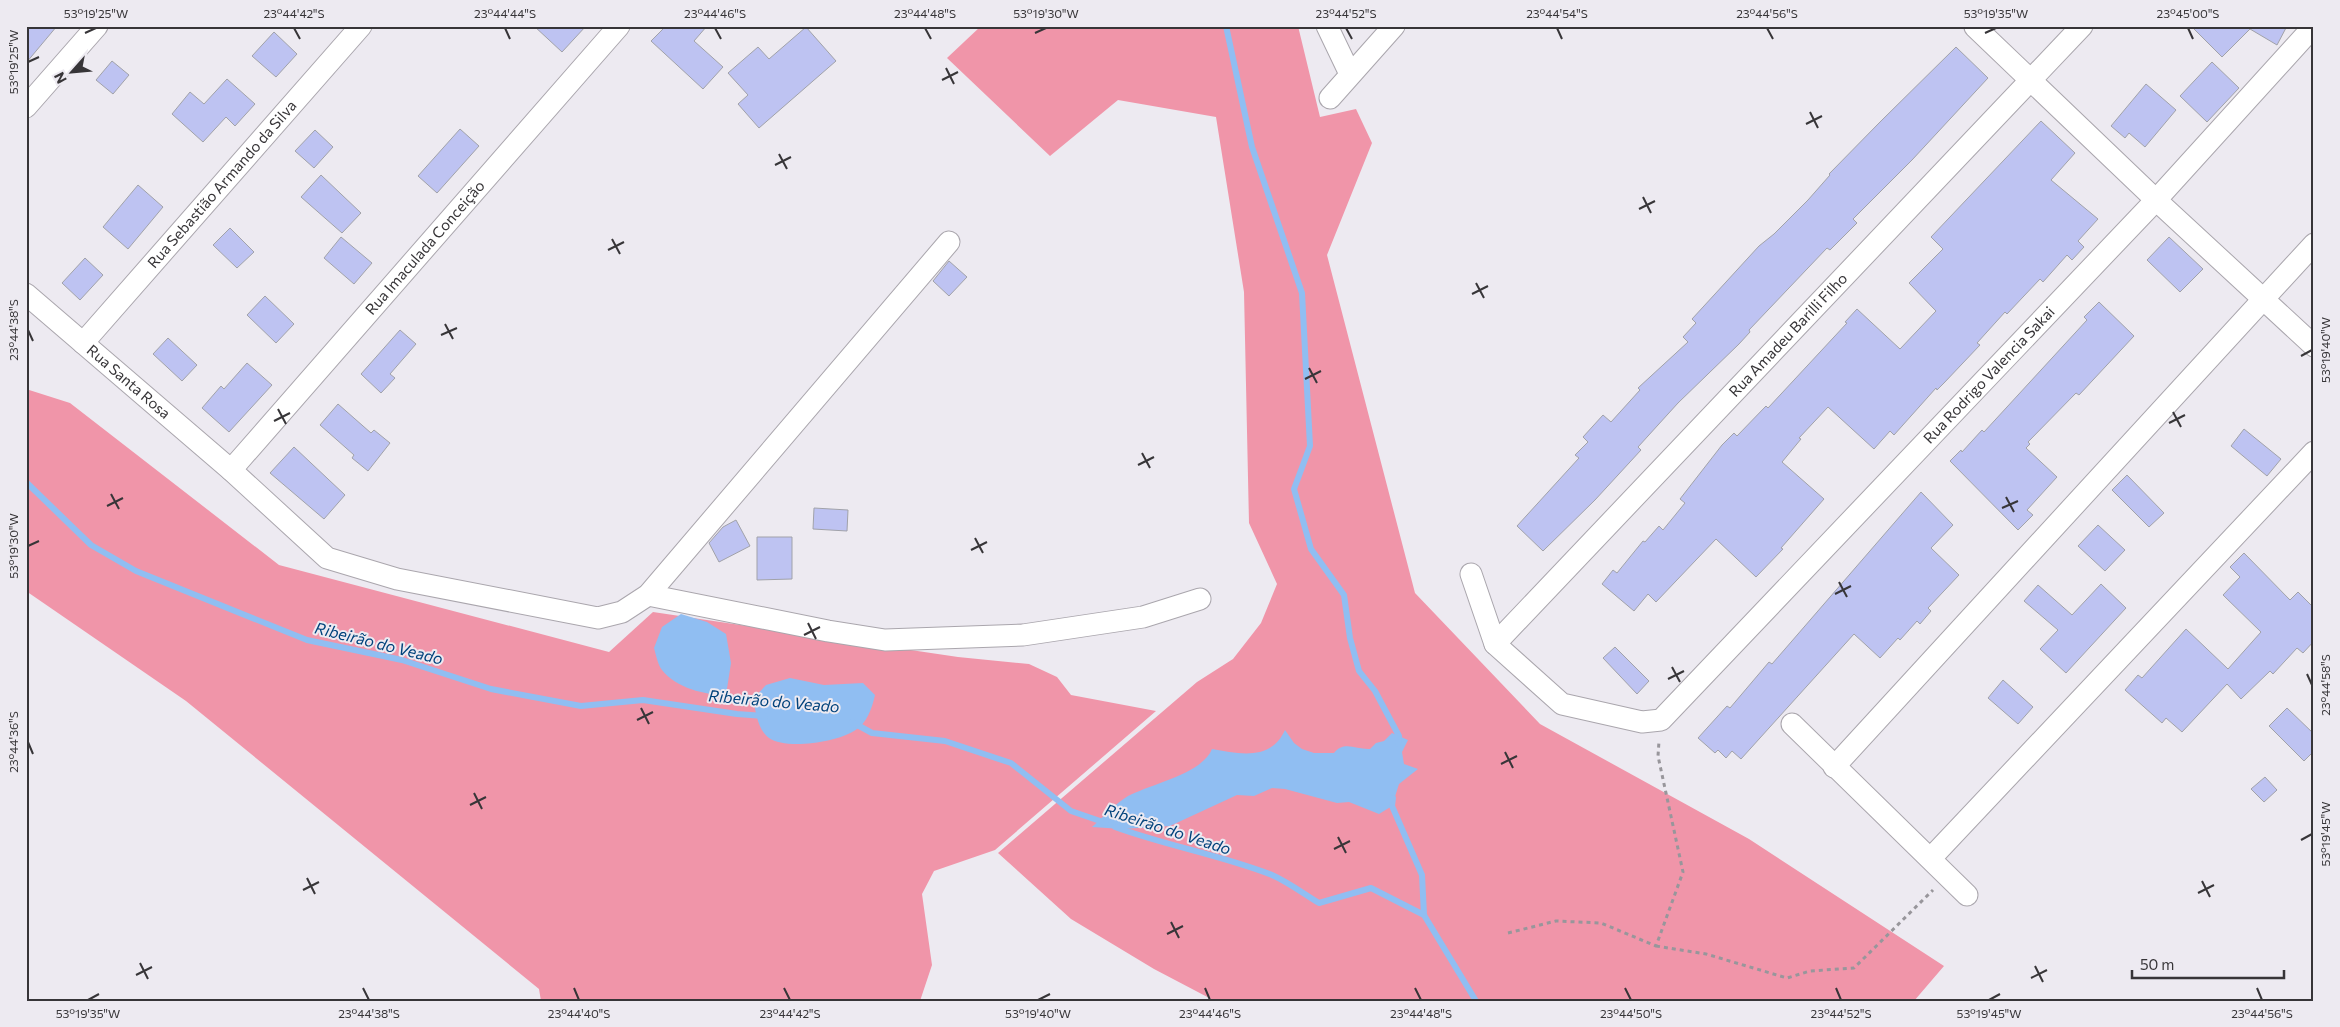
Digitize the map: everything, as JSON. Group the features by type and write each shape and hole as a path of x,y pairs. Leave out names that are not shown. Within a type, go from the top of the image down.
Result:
{"street":[{"path":"26,107 97,26"},
{"name":"Rua Sebastião Armando da Silva","path":"83,343 362,26"},
{"name":"Rua Imaculada Conceição","path":"230,470 619,26"},
{"path":"1327,26 1350,74"},
{"path":"1330,98 1394,26"},
{"name":"Rua Amadeu Barilli Filho","path":"1495,644 2082,26"},
{"name":"Rua Rodrigo Valencia Sakai","path":"1661,720 2156,200 2314,26"},
{"path":"1975,27 2156,200 2314,346"},
{"name":"Rua Santa Rosa","path":"26,294 230,470 327,558 397,579 598,618 622,612 648,596 949,242"},
{"path":"1834,766 2263,297 2314,244"},
{"path":"1931,858 2314,452"},
{"path":"1471,574 1495,644 1562,704 1642,722 1661,720"},
{"path":"648,596 885,640 1023,635 1143,617 1200,599"},
{"path":"1792,724 1931,858 1967,896"}],"path":[{"path":"1656,946 1683,872 1658,756 1661,720"},
{"path":"1508,933 1556,922 1601,923 1656,946 1706,954 1786,978 1810,971 1854,968 1948,876"}],"shaded area":[{"path":"981,26 1298,26 1320,117 1356,109 1372,143 1327,255 1415,593 1540,724 1749,839 1944,966 1914,1001 1215,1001 1154,969 1071,919 998,853 1197,682 1233,659 1261,623 1277,584 1249,523 1244,292 1216,117 1118,100 1050,156 947,58"},
{"path":"26,389 70,403 279,565 609,652 653,612 958,657 1029,664 1057,677 1071,695 1156,711 995,850 934,871 922,894 932,965 920,1001 541,1001 539,989 186,701 26,591"}],"water":[{"path":"681,614 707,622 726,634 731,663 726,695 709,694 683,686 675,682 661,668 654,648 662,627"},
{"path":"790,678 824,685 863,683 875,695 866,720 859,728 846,735 824,741 787,744 769,738 762,730 753,699 766,685"},
{"path":"1285,730 1294,743 1302,749 1314,753 1334,753 1346,746 1370,749 1376,743 1384,741 1392,733 1408,740 1402,752 1404,764 1418,769 1399,784 1392,806 1379,814 1349,802 1337,803 1285,789 1272,788 1254,796 1237,795 1170,826 1122,829 1092,827 1128,796 1187,772 1206,758 1212,749 1244,753 1263,751 1272,747"}],"building":[{"path":"26,26 57,26 26,63"},
{"path":"534,26 586,26 562,52"},
{"path":"666,26 707,26 694,41 723,67 703,89 651,41"},
{"path":"2191,26 2287,26 2277,45 2250,29 2222,57"},
{"path":"806,27 836,61 759,128 738,104 748,95 728,73 758,47 769,59"},
{"path":"274,32 297,54 276,77 252,56"},
{"path":"1956,47 1988,78 1912,160 1853,219 1857,223 1830,250 1827,248 1749,330 1750,332 1739,344 1678,403 1638,447 1641,450 1595,500 1543,551 1517,526 1579,458 1575,455 1588,442 1583,437 1603,415 1611,422 1640,390 1638,388 1688,342 1683,337 1696,323 1692,319 1759,246 1774,234 1808,200 1829,174"},
{"path":"112,61 129,75 113,94 96,80"},
{"path":"2212,62 2239,88 2207,122 2180,96"},
{"path":"227,79 255,104 235,126 226,117 203,142 172,114 190,92 204,104"},
{"path":"2146,84 2176,110 2145,147 2129,133 2125,138 2111,126"},
{"path":"2041,121 2075,153 2051,180 2098,219 2078,241 2084,247 2072,260 2067,255 2043,282 2040,279 2007,314 2005,312 1977,343 1980,345 1944,383 1937,390 1936,388 1894,435 1890,431 1874,449 1828,407 1799,438 1801,439 1782,462 1824,499 1781,548 1783,549 1756,577 1716,539 1656,602 1648,594 1634,611 1602,584 1613,570 1617,573 1643,541 1645,542 1659,526 1663,530 1685,503 1680,499 1722,445 1734,433 1737,436 1766,406 1768,408 1847,323 1845,322 1857,309 1900,349 1936,311 1909,283 1943,249 1931,237"},
{"path":"460,129 479,146 437,193 418,176"},
{"path":"315,130 333,147 314,168 295,151"},
{"path":"321,175 361,213 342,233 301,197"},
{"path":"138,185 163,207 128,249 103,227"},
{"path":"230,228 254,252 237,268 213,245"},
{"path":"341,237 372,263 354,284 324,258"},
{"path":"2169,237 2203,269 2180,292 2147,260"},
{"path":"85,258 103,275 80,300 62,283"},
{"path":"949,261 967,277 949,296 933,281"},
{"path":"265,296 294,324 276,343 247,315"},
{"path":"2099,302 2134,336 2079,395 2076,393 2028,442 2030,444 2026,448 2057,477 2027,510 2033,515 2018,530 1950,461 1961,450 1962,452 1982,430 1984,432 2087,320 2084,317"},
{"path":"400,330 416,344 390,374 395,378 381,393 361,374"},
{"path":"168,338 197,365 182,381 153,354"},
{"path":"247,363 272,385 229,432 202,408 221,386 224,389"},
{"path":"338,404 371,433 374,430 390,443 368,471 352,458 354,455 320,425"},
{"path":"2244,429 2281,459 2267,476 2231,446"},
{"path":"294,447 345,495 324,519 270,473"},
{"path":"2127,475 2164,513 2149,527 2112,490"},
{"path":"1921,492 1953,525 1931,548 1959,575 1928,608 1931,611 1920,624 1917,621 1900,640 1898,638 1880,658 1854,634 1741,759 1732,751 1726,758 1718,750 1715,753 1698,738 1727,706 1730,708 1769,662 1772,664"},
{"path":"814,508 848,510 847,531 813,529"},
{"path":"736,520 750,546 719,562 709,543 723,527"},
{"path":"2098,525 2125,550 2105,571 2078,546"},
{"path":"757,537 792,537 792,579 757,580"},
{"path":"2244,553 2290,600 2298,592 2314,608 2314,641 2303,653 2297,648 2273,674 2270,671 2241,699 2227,684 2182,732 2166,718 2162,723 2125,690 2138,675 2142,678 2186,629 2228,669 2261,632 2223,595 2240,577 2230,567"},
{"path":"2101,584 2126,608 2066,673 2040,649 2058,630 2024,601 2038,585 2072,615"},
{"path":"1615,647 1649,681 1637,694 1603,658"},
{"path":"2003,680 2033,707 2018,724 1988,698"},
{"path":"2287,708 2314,734 2314,751 2304,761 2269,726"},
{"path":"2265,777 2277,790 2264,802 2251,789"}],"waterway":[{"path":"1226,26 1252,147 1302,293 1310,446 1294,489 1311,549 1344,595 1350,638 1359,671 1375,691 1399,736 1398,744"},
{"name":"Ribeirão do Veado","path":"26,482 91,545 136,571 307,640 402,660 491,689 581,706 643,700 737,714 765,716"},
{"name":"Ribeirão do Veado","path":"852,722 872,733 945,741 1011,763 1071,811 1106,823"},
{"path":"1393,798 1392,806 1422,875 1424,915"},
{"name":"Ribeirão do Veado","path":"1115,827 1272,875 1319,903 1371,888 1424,915 1476,1001"}]}
